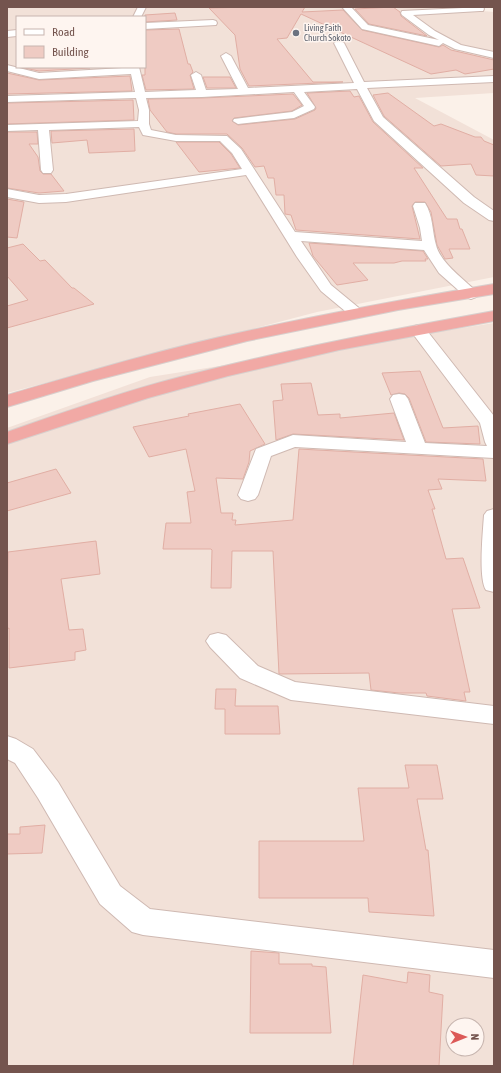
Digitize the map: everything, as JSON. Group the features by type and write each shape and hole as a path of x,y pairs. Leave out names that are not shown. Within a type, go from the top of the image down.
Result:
{"highway":[{"path":"7,402 87,377 246,336 357,313 494,290"},
{"path":"7,438 185,381 283,357 494,316"}],"street":[{"path":"138,16 142,7"},
{"path":"346,7 365,27 494,55"},
{"path":"455,7 483,10 405,13 432,33 458,47"},
{"path":"146,26 213,23"},
{"path":"339,43 378,119 469,200 494,217"},
{"path":"226,56 245,92"},
{"path":"7,68 39,76 134,69 144,110 143,124 147,133 176,138 223,138 237,152 326,288 357,313"},
{"path":"196,75 202,94"},
{"path":"7,99 202,94 494,79"},
{"path":"238,121 294,115 310,107 297,89"},
{"path":"7,128 143,124"},
{"path":"43,127 47,170"},
{"path":"7,193 39,200 66,198 250,171"},
{"path":"420,206 427,228 429,246 444,270 471,294"},
{"path":"291,236 429,246"},
{"path":"418,330 489,422 494,442"},
{"path":"399,399 418,448"},
{"path":"248,496 263,453 293,441 494,452"},
{"path":"494,515 494,585"},
{"path":"218,641 249,672 291,691 494,715"},
{"path":"7,746 24,756 44,784 110,895 143,922 494,964"}],"shaded area":[{"path":"7,7 438,7 494,12 494,93 415,98 494,140 494,277 317,312 7,393"},
{"path":"494,323 494,1066 7,1066 7,428 150,377"}],"building":[{"path":"305,7 302,12 343,10 362,30 439,47 443,45 451,50 494,60 494,69 465,74 456,70 431,74 301,14 287,38 277,39 313,82 343,82 249,86 240,69 235,35 209,8"},
{"path":"393,7 400,12 401,16 427,36 369,24 355,9"},
{"path":"175,13 177,20 146,22 145,15"},
{"path":"179,29 188,64 190,64 193,72 190,75 194,89 146,90 142,75 145,75 146,68 146,30"},
{"path":"24,68 90,68 39,71"},
{"path":"7,73 39,80 130,76 132,91 7,94"},
{"path":"203,77 230,77 236,88 207,88"},
{"path":"350,91 354,97 359,96 373,122 423,168 414,168 447,219 457,219 460,229 462,229 470,249 449,249 453,258 445,259 437,245 431,212 425,202 415,202 412,206 420,239 296,230 291,215 285,214 284,195 276,195 274,178 268,178 264,166 255,167 242,148 227,134 176,134 167,132 150,110 148,99 293,94 302,105 292,111 234,118 232,121 238,125 295,119 315,110 316,108 307,93"},
{"path":"388,93 434,126 441,124 475,137 481,137 484,141 494,145 494,176 476,175 471,164 441,166 384,116 373,95"},
{"path":"133,100 134,120 7,124 7,103"},
{"path":"134,129 135,151 89,153 87,140 52,143 51,131"},
{"path":"7,132 37,132 38,144 29,144 38,157 40,171 43,174 51,174 64,191 39,193 7,188"},
{"path":"176,142 219,142 231,154 240,168 199,172"},
{"path":"7,199 24,202 17,238 7,237"},
{"path":"309,243 423,251 428,259 425,259 426,261 402,261 394,263 353,263 368,280 337,285 313,256"},
{"path":"23,244 40,261 45,260 72,288 94,304 7,328 7,306 28,300 7,276 7,248"},
{"path":"420,371 443,428 478,426 480,444 426,442 409,398 405,394 399,393 391,395 382,373"},
{"path":"311,383 318,415 340,414 340,418 394,413 404,440 293,434 276,440 273,401 283,400 281,384"},
{"path":"240,404 265,444 250,451 249,462 243,479 216,478 221,513 233,513 232,520 236,520 235,525 293,520 299,449 483,459 486,481 438,479 442,489 428,490 435,509 432,509 446,559 463,558 480,608 452,609 470,692 464,692 466,701 427,696 426,693 399,693 371,690 369,673 279,674 273,551 232,551 231,588 211,588 211,549 163,549 166,523 191,523 187,492 195,491 186,449 149,457 133,427"},
{"path":"56,469 71,493 7,511 7,483"},
{"path":"96,541 100,574 61,579 69,630 83,629 86,650 75,652 75,660 9,668 9,628 7,629 8,552"},
{"path":"216,689 236,689 235,706 278,706 280,734 225,734 225,709 215,709"},
{"path":"405,765 437,765 443,799 417,799 426,850 428,850 434,916 369,912 368,898 259,898 259,841 364,841 358,788 409,788"},
{"path":"45,825 42,853 7,854 7,834 20,834 20,827"},
{"path":"251,951 279,953 279,964 312,964 312,966 326,967 331,1033 250,1033"},
{"path":"408,972 430,975 429,992 443,995 439,1066 353,1066 363,975 407,983"}],"place":[{"name":"Living Faith Church Sokoto","path":"296,33"}]}
